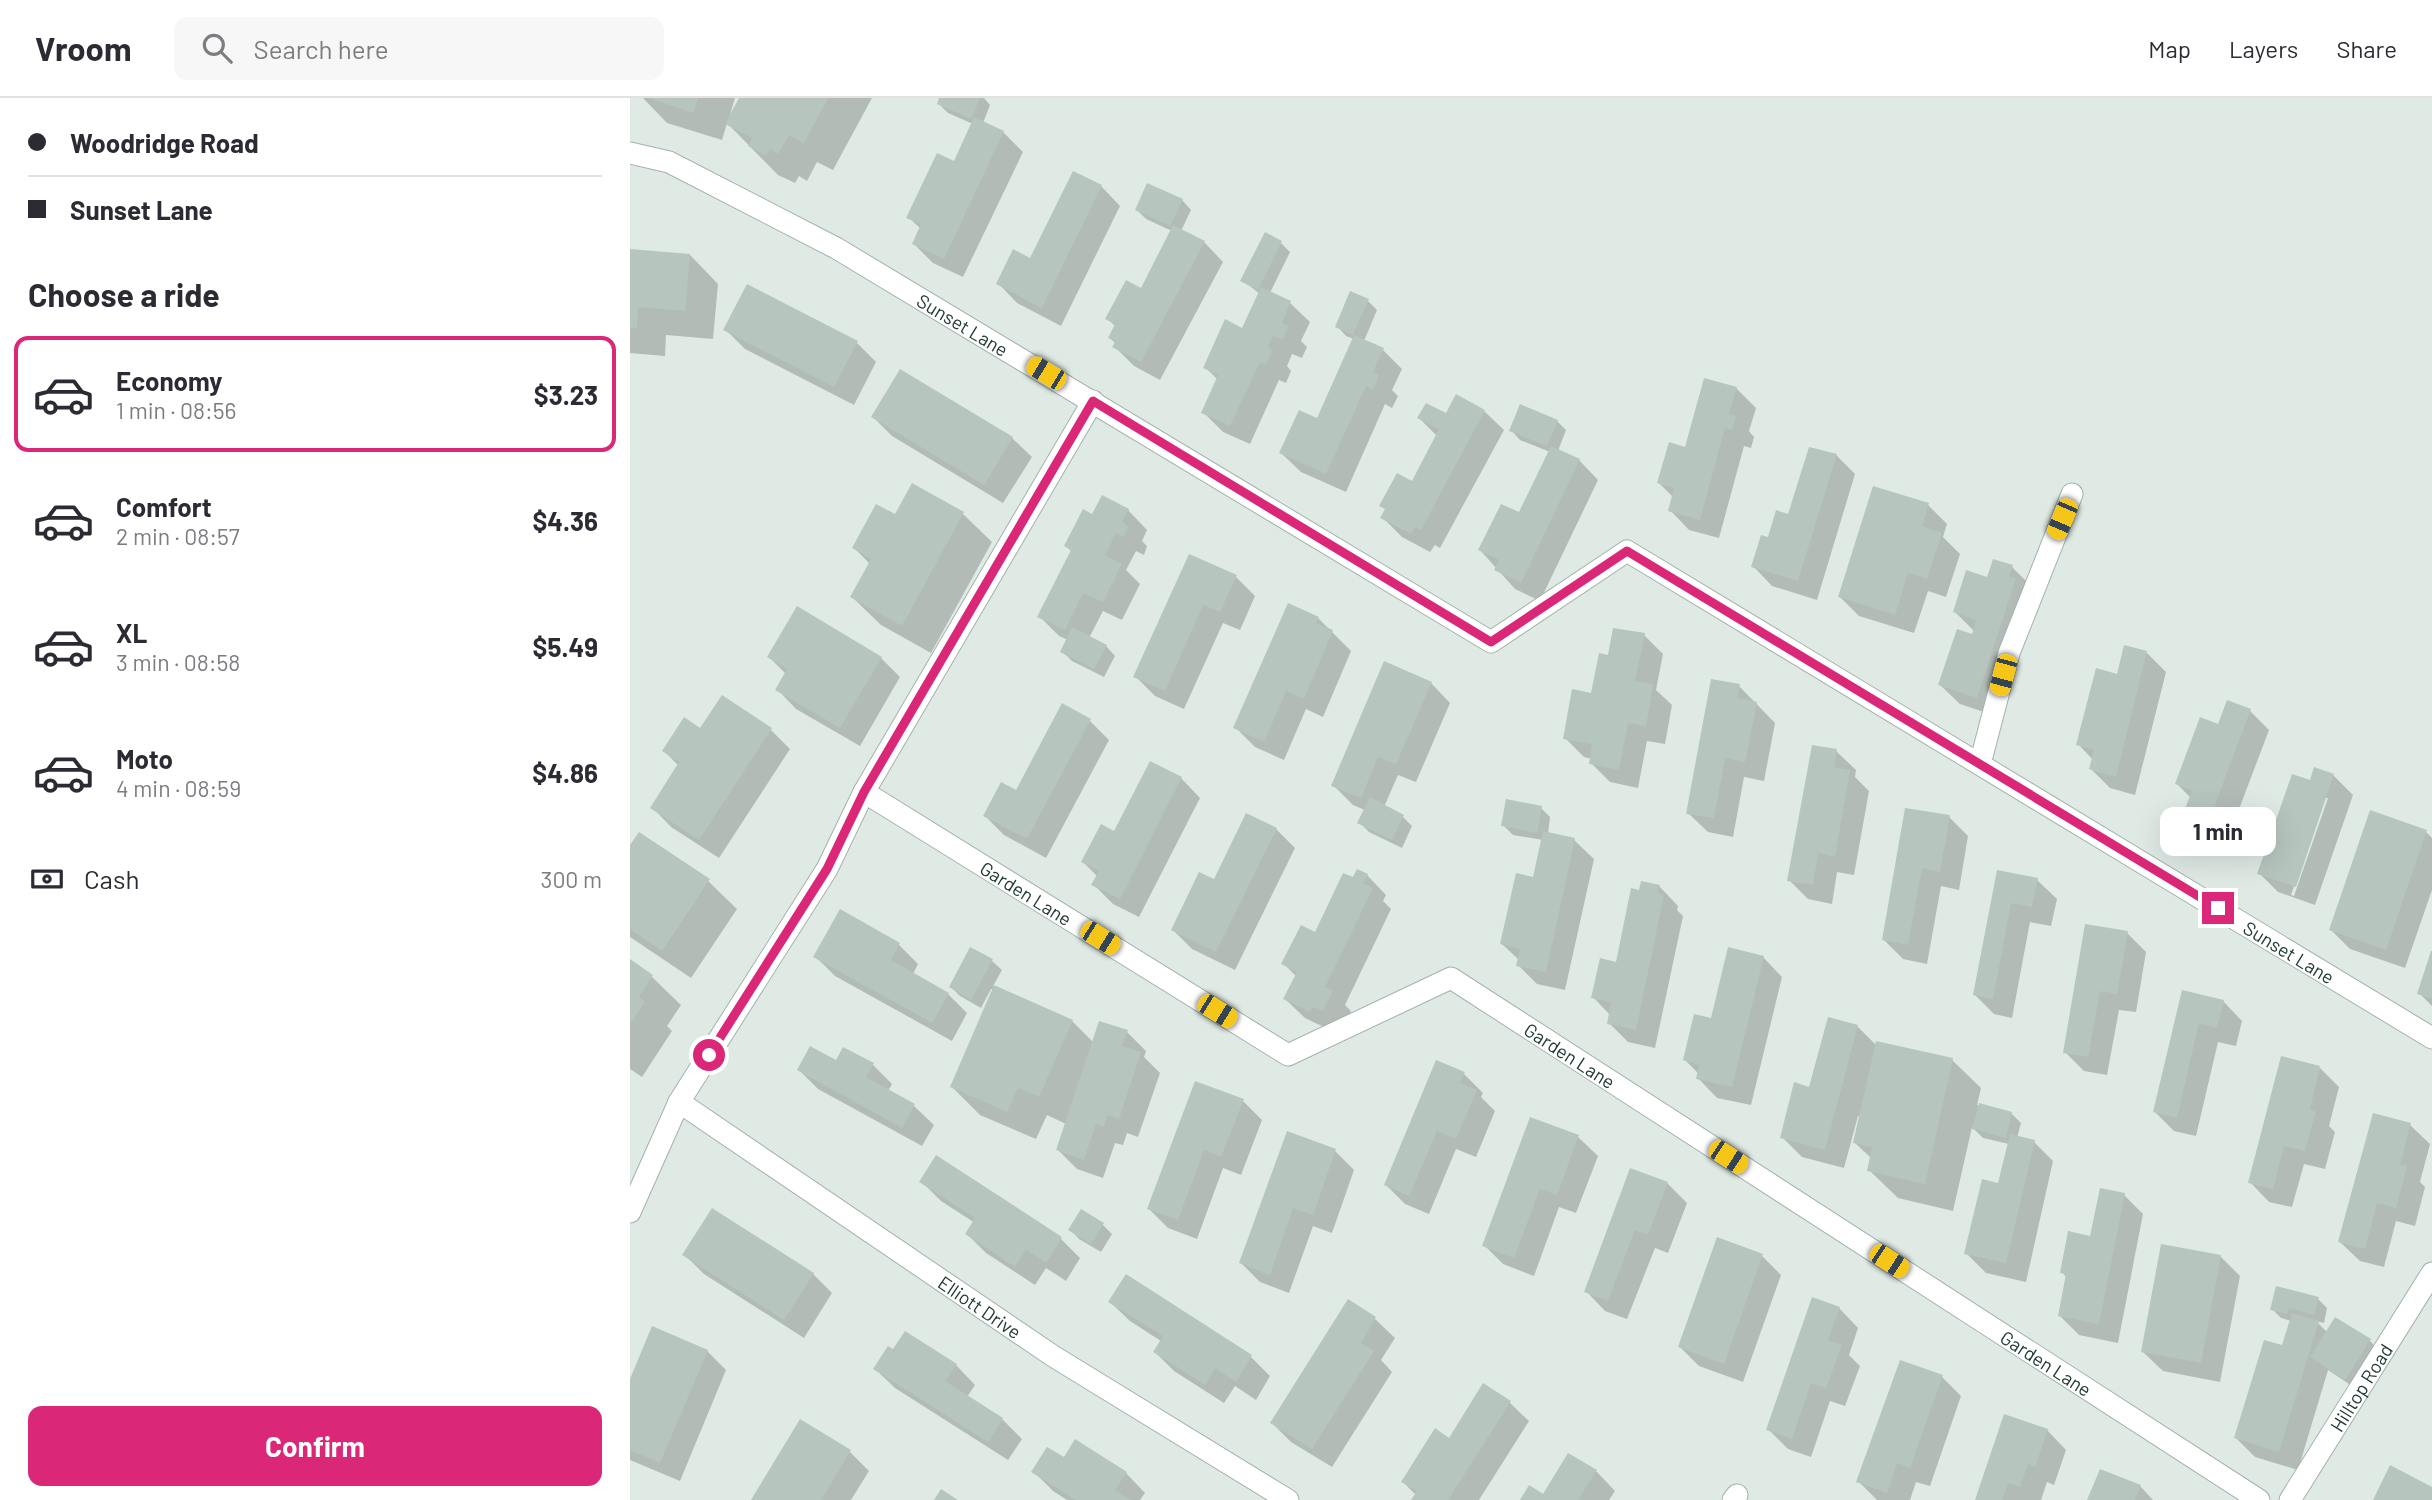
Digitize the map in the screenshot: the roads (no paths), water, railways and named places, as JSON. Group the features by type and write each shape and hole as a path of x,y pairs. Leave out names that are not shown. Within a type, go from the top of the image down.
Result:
{"street":[{"name":"Sunset Lane","path":"630,153 669,162 835,248 1491,642 1627,551 2432,1038"},
{"path":"630,1212 680,1102 827,869 864,792 1093,401"},
{"path":"1980,764 2009,653 2072,494"},
{"name":"Garden Lane","path":"864,792 1288,1055 1451,978 2259,1500"},
{"name":"Elliott Drive","path":"680,1102 1054,1356 1288,1500"},
{"name":"Hilltop Road","path":"2290,1500 2432,1273"}]}
